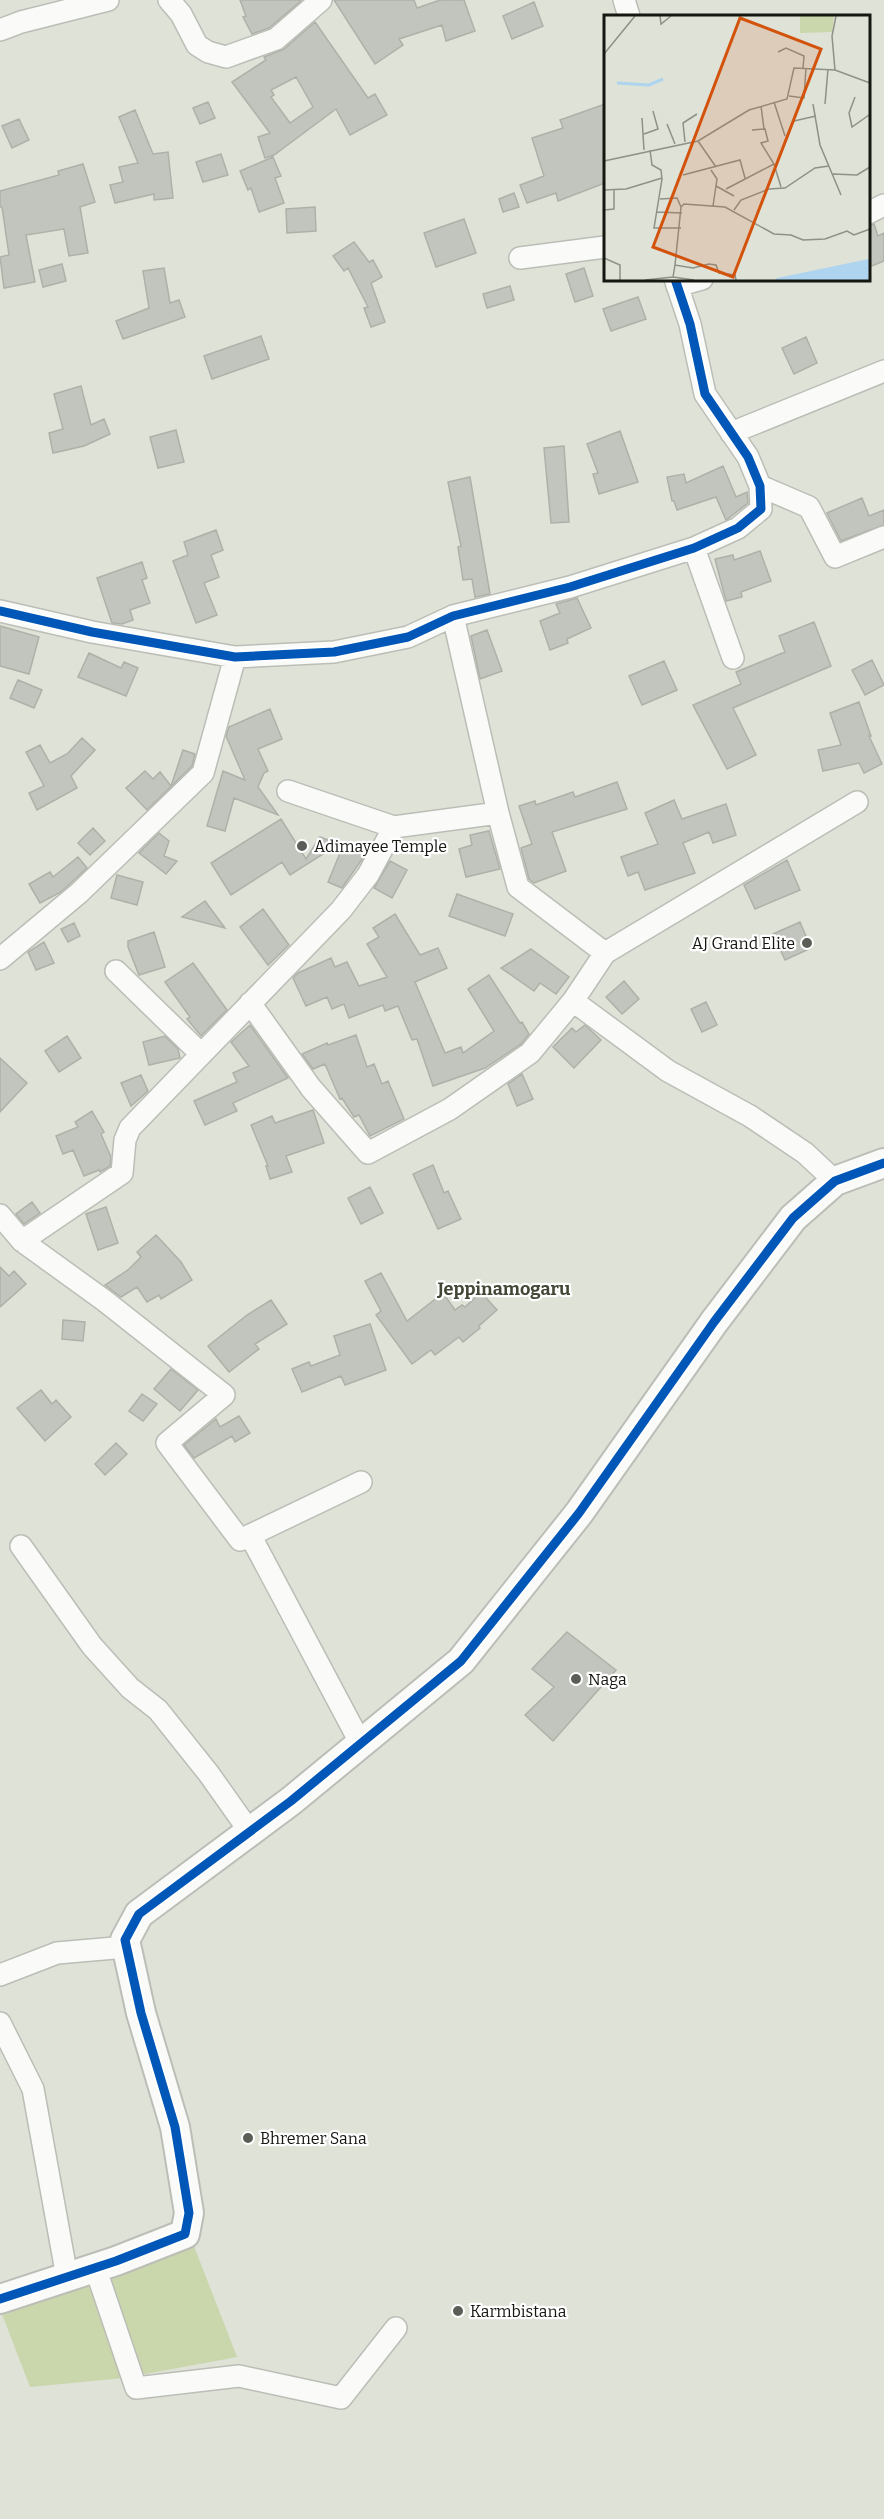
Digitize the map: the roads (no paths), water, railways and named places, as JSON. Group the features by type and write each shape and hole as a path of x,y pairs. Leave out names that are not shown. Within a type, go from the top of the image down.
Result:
{"street":[{"path":"0,30 21,22 108,0"},
{"path":"169,0 181,14 197,45 208,52 226,57 276,39 321,0"},
{"path":"624,0 628,15"},
{"path":"869,212 884,205"},
{"path":"520,258 604,247"},
{"path":"0,611 92,632 235,657 334,652 408,637 453,616 570,587 694,548 738,528 761,509 760,486 748,456 705,394 690,324 676,283 696,280"},
{"path":"731,433 884,371"},
{"path":"760,486 809,507 835,557 884,537"},
{"path":"694,548 733,658"},
{"path":"453,616 498,813 518,887 604,953"},
{"path":"0,959 79,893 203,773 235,657"},
{"path":"288,791 394,827 498,813"},
{"path":"250,1003 311,1088 368,1153 450,1109 531,1053 573,1001 604,953 857,802"},
{"path":"22,1240 122,1173 125,1140 130,1128 341,910 368,875 394,827"},
{"path":"116,971 201,1054"},
{"path":"573,1001 668,1071 750,1116 805,1153 835,1181"},
{"path":"0,2299 185,2234 189,2213 176,2127 141,2013 126,1947 125,1940 139,1914 250,1832 461,1661 579,1513 714,1322 793,1218 835,1181 884,1162"},
{"path":"0,1215 22,1240 105,1301 224,1395 167,1443 240,1540 361,1482"},
{"path":"250,1534 361,1744"},
{"path":"21,1546 92,1646 129,1688 158,1710 209,1774 250,1832"},
{"path":"0,1975 57,1953 126,1947"},
{"path":"0,2023 33,2089 68,2277"},
{"path":"95,2267 136,2388 239,2376 341,2398 396,2328"}],"place":[{"name":"Adimayee Temple","path":"302,846"},
{"name":"AJ Grand Elite","path":"807,943"},
{"name":"Naga","path":"576,1679"},
{"name":"Bhremer Sana","path":"248,2138"},
{"name":"Karmbistana","path":"458,2311"}],"district":[{"name":"Jeppinamogaru","path":"504,1289"}]}
